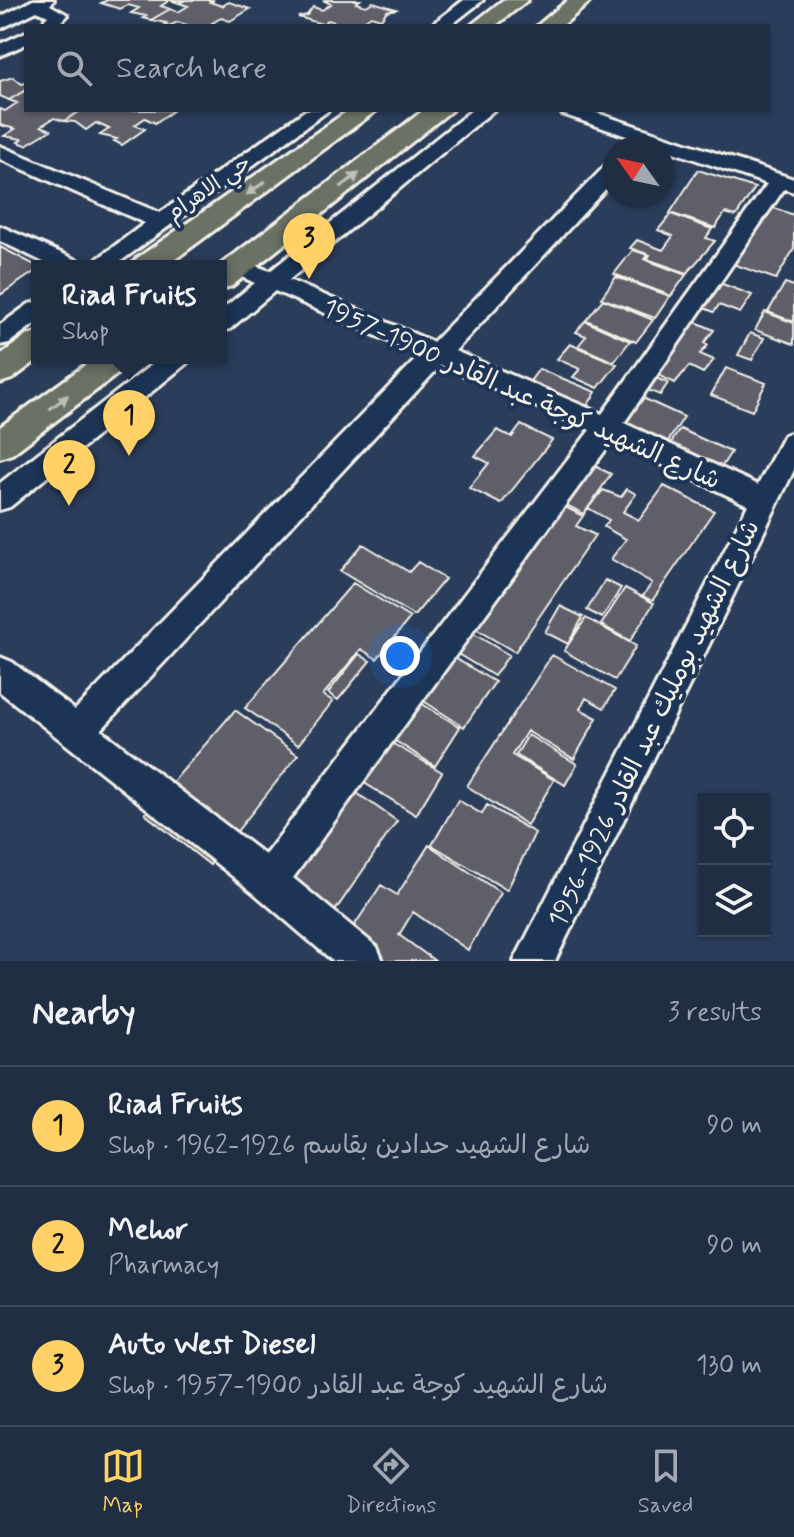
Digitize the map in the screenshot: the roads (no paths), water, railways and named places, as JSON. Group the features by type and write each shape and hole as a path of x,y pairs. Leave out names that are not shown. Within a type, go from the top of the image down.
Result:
{"main road":[{"path":"484,24 517,0"},
{"path":"550,24 574,2"},
{"path":"154,260 362,112"},
{"path":"229,273 437,112"},
{"path":"0,371 31,348"},
{"path":"0,445 109,364"}],"street":[{"path":"442,24 475,0"},
{"path":"0,1 35,6 60,15 49,24"},
{"path":"0,24 35,6"},
{"path":"0,51 24,38"},
{"name":"حي الاهرام","path":"107,260 316,112"},
{"path":"227,318 482,112"},
{"path":"573,112 626,136"},
{"path":"0,152 160,221"},
{"path":"268,881 787,183 674,152"},
{"path":"78,730 602,181"},
{"path":"0,234 58,260"},
{"name":"شارع الشهيد كوجة عبد القادر 1900-1957","path":"229,273 271,283 438,353 763,500"},
{"path":"0,337 31,314"},
{"path":"0,499 169,364"},
{"name":"شارع الشهيد بومليك عبد القادر 1926-1956","path":"534,961 794,442"},
{"path":"0,672 268,881 363,961"}],"place":[{"name":"Auto West Diesel","path":"309,279"},
{"name":"Riad Fruits","path":"129,456"},
{"name":"Mehor","path":"69,506"}]}
